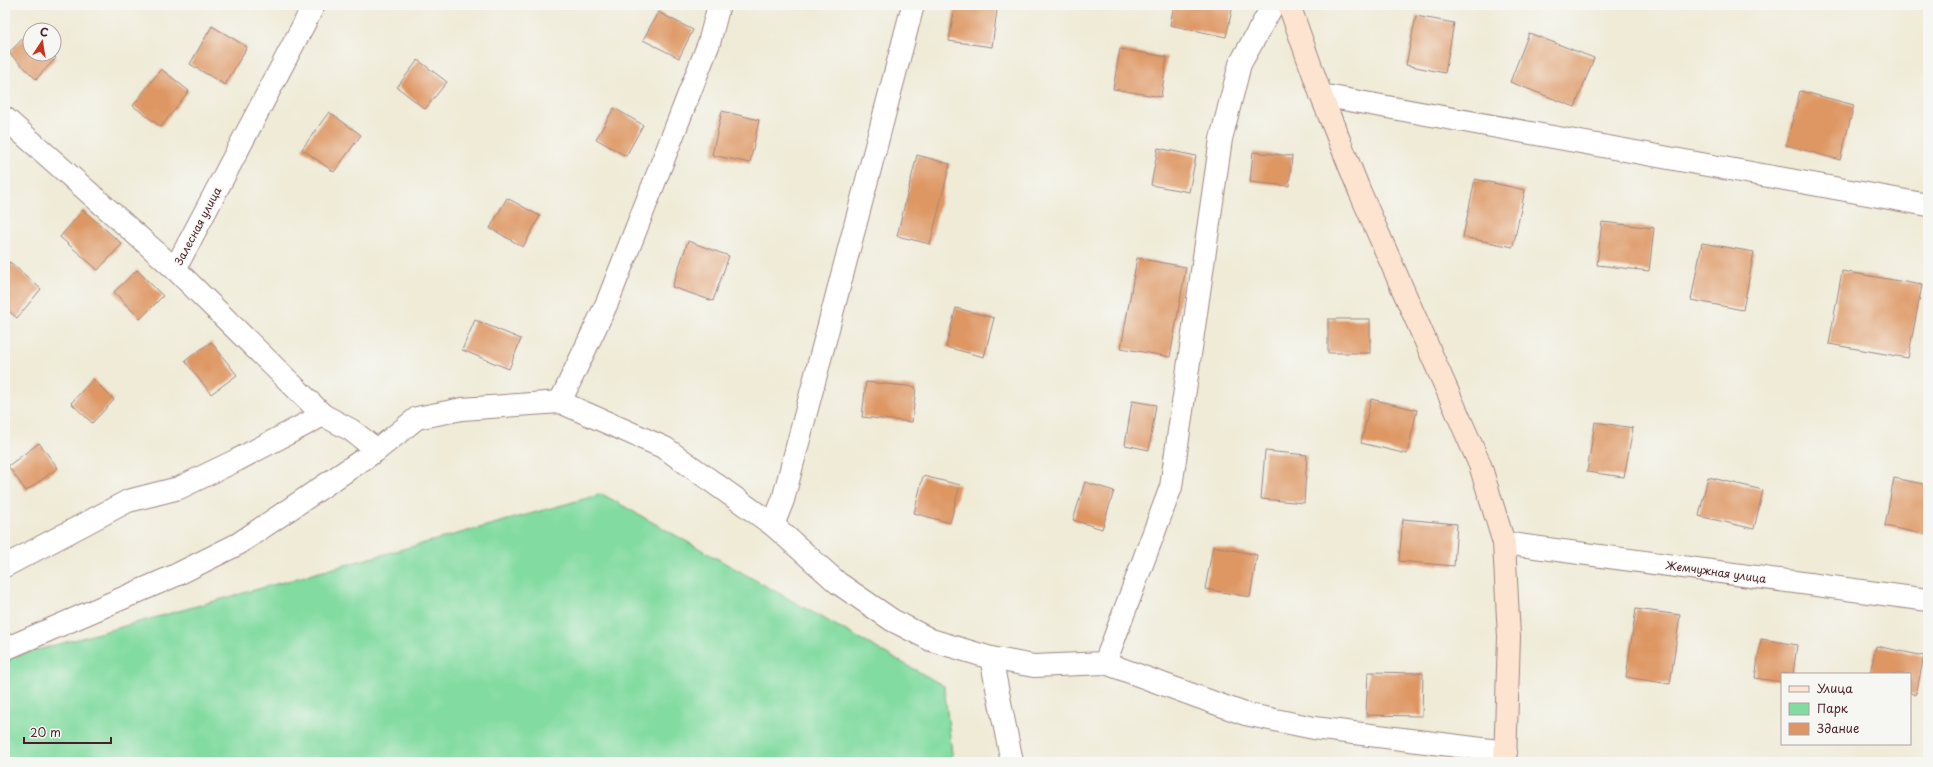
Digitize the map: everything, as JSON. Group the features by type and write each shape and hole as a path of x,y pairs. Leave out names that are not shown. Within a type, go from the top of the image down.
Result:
{"street":[{"name":"Залесная улица","path":"314,5 175,269 323,415 351,430 377,450"},
{"path":"560,402 610,296 709,43 719,5"},
{"path":"773,525 783,500 913,5"},
{"path":"1105,663 1171,487 1221,139 1240,64 1273,5"},
{"path":"5,649 174,576 238,544 377,450 417,418 462,409 560,402 665,448 773,525 838,583 892,620 931,640 991,658 1034,666 1105,663 1245,714 1314,728 1505,757 1509,637 1504,543 1480,465 1363,199 1321,95 1289,5"},
{"path":"1321,95 1928,205"},
{"path":"5,118 175,269"},
{"path":"5,566 128,501 179,488 237,460 323,415"},
{"name":"Жемчужная улица","path":"1504,543 1928,600"},
{"path":"991,658 1012,762"}],"green space":[{"path":"602,494 944,686 953,762 5,762 5,659"}],"building":[{"path":"955,5 967,5 997,10 992,47 949,41"},
{"path":"1174,5 1233,5 1226,37 1170,25"},
{"path":"658,12 693,30 679,58 643,40"},
{"path":"1416,16 1454,23 1445,73 1406,65"},
{"path":"212,26 247,47 225,85 190,64"},
{"path":"1529,33 1594,58 1575,107 1510,82"},
{"path":"22,39 22,62 52,62 36,79 9,53"},
{"path":"1120,49 1167,57 1161,97 1113,89"},
{"path":"418,60 447,82 425,109 397,87"},
{"path":"161,69 189,91 161,127 133,106"},
{"path":"1800,91 1854,105 1840,160 1786,145"},
{"path":"614,108 643,125 626,156 596,139"},
{"path":"722,111 759,120 750,163 712,155"},
{"path":"329,112 361,135 334,172 302,149"},
{"path":"1158,148 1196,156 1189,192 1151,185"},
{"path":"1253,152 1292,156 1289,186 1250,182"},
{"path":"917,155 950,164 930,244 897,236"},
{"path":"1475,179 1525,190 1513,247 1463,237"},
{"path":"507,198 540,216 523,247 490,228"},
{"path":"83,210 122,244 98,270 60,237"},
{"path":"1602,222 1654,228 1649,271 1597,265"},
{"path":"688,241 729,256 713,301 672,287"},
{"path":"1702,243 1754,252 1743,310 1691,300"},
{"path":"1137,258 1186,267 1170,357 1121,348"},
{"path":"10,262 41,289 17,318 5,308 5,268"},
{"path":"137,270 163,296 140,319 114,292"},
{"path":"1842,271 1922,285 1908,358 1829,344"},
{"path":"956,308 994,318 984,357 946,347"},
{"path":"1328,319 1370,319 1370,353 1328,353"},
{"path":"475,320 521,339 509,369 462,350"},
{"path":"211,342 237,375 211,394 185,361"},
{"path":"93,379 114,400 92,423 71,403"},
{"path":"866,382 916,387 912,422 862,417"},
{"path":"1371,399 1417,410 1407,454 1361,443"},
{"path":"1132,401 1156,405 1149,450 1125,445"},
{"path":"1595,422 1633,428 1624,477 1587,472"},
{"path":"39,443 58,468 26,491 8,466"},
{"path":"1265,451 1307,455 1304,503 1261,499"},
{"path":"923,476 960,485 950,523 914,513"},
{"path":"1708,477 1763,490 1754,529 1699,516"},
{"path":"1894,478 1928,485 1928,535 1885,526"},
{"path":"1085,482 1114,491 1102,529 1073,520"},
{"path":"1403,519 1457,524 1454,566 1399,561"},
{"path":"1213,546 1257,555 1250,597 1205,589"},
{"path":"1636,609 1680,615 1670,684 1626,677"},
{"path":"1761,639 1797,645 1793,673 1781,673 1781,682 1755,678"},
{"path":"1876,646 1924,656 1916,695 1911,693 1911,673 1870,673"},
{"path":"1368,672 1423,673 1422,716 1366,715"}]}
